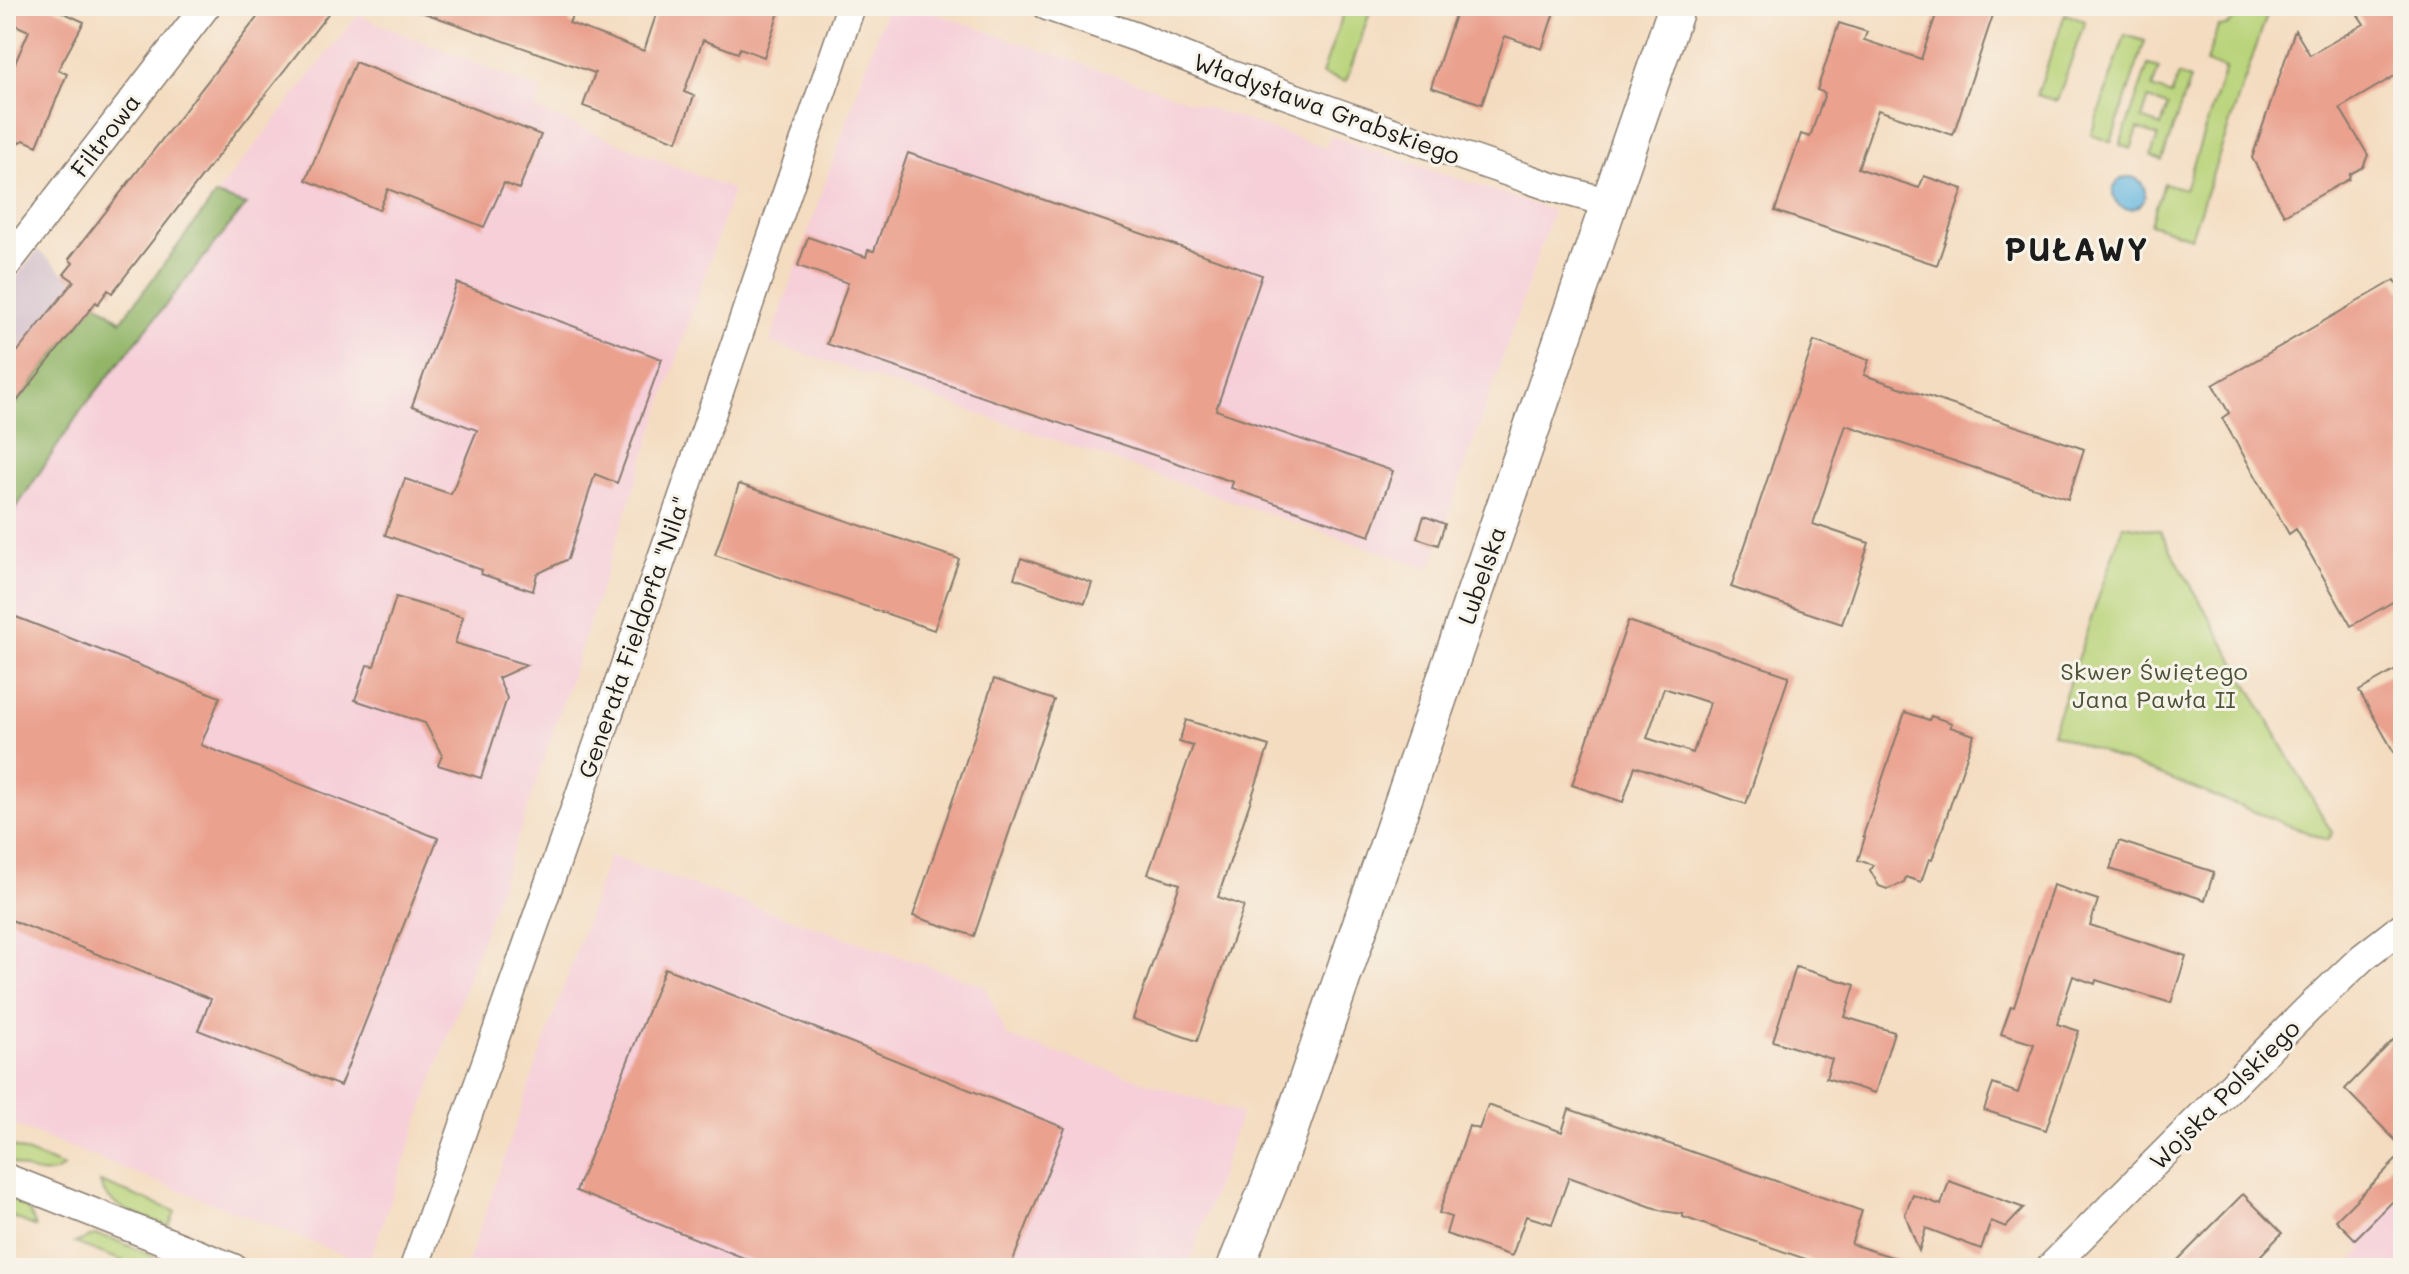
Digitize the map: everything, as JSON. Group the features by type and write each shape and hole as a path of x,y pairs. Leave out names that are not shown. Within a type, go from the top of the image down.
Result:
{"main road":[{"name":"Lubelska","path":"1235,1268 1285,1144 1677,6"},
{"name":"Lubelska","path":"1251,1268 1285,1144"}],"street":[{"name":"Filtrowa","path":"6,265 206,6"},
{"name":"Generała Fieldorfa \"Nila\"","path":"414,1268 851,6"},
{"name":"Władysława Grabskiego","path":"1047,6 1346,116 1552,187 1610,203"},
{"name":"Wojska Polskiego","path":"2050,1268 2307,1010 2363,957 2403,926"},
{"path":"6,1178 233,1268"}],"shaded area":[{"path":"887,6 914,6 1326,148 1330,135 1553,211 1430,569 770,342"},
{"path":"358,15 543,91 536,109 733,190 522,825 368,1264 6,1122 6,523 82,409 245,205 216,195"},
{"path":"38,250 96,302 6,416 6,291"},
{"path":"609,856 985,986 1007,1037 1241,1113 1188,1268 466,1268"},
{"path":"2403,1194 2403,1268 2346,1268 2363,1249 2356,1242"}],"green space":[{"path":"1346,6 1372,6 1346,82 1322,74"},
{"path":"2236,6 2270,6 2191,237 2150,224 2164,183 2185,189 2225,69 2206,62 2218,27 2226,26 2235,19"},
{"path":"2065,14 2085,21 2057,101 2037,95"},
{"path":"2125,35 2145,41 2111,142 2091,135"},
{"path":"2148,65 2159,68 2152,88 2171,95 2179,75 2190,79 2162,160 2151,156 2158,136 2138,129 2131,149 2120,145","holes":["2148,99 2168,106 2161,126 2142,119"]},
{"path":"216,195 246,205 82,409 6,523 6,416 96,302 121,321"},
{"name":"Skwer Świętego Jana Pawła II","path":"2123,525 2160,531 2332,833 2327,840 2052,733"},
{"path":"6,1144 64,1167 49,1173 28,1170 6,1160"},
{"path":"100,1182 175,1211 169,1226 119,1206 104,1192"},
{"path":"6,1197 17,1200 25,1207 36,1227 6,1214"},
{"path":"95,1235 110,1238 181,1268 141,1268 75,1243"}],"water":[{"path":"2129,177 2140,182 2145,193 2140,204 2129,209 2118,204 2113,193 2118,182"}],"building":[{"path":"6,6 49,6 84,22 58,70 67,74 37,146 24,140 16,144 12,135 6,133 6,84 29,31 6,21"},
{"path":"266,6 334,6 112,293 108,290 98,304 96,302 6,415 6,366 74,281 64,274 73,263 69,259"},
{"path":"417,6 576,6 569,23 644,51 659,6 781,6 764,57 740,48 738,53 703,40 684,92 694,96 677,141 583,106 595,73 416,10"},
{"path":"1473,6 1556,6 1542,49 1505,36 1482,104 1431,87 1457,9 1471,14"},
{"path":"1939,6 1996,6 1953,135 1878,110 1858,168 1919,188 1924,176 1963,189 1937,265 1775,211 1801,134 1810,137 1825,93 1817,90 1839,23 1867,32 1864,40 1921,59"},
{"path":"2373,6 2403,6 2403,71 2340,108 2368,155 2363,167 2350,174 2349,179 2284,215 2252,158 2295,30 2310,55 2364,24 2358,15"},
{"path":"355,62 541,135 519,189 504,183 484,227 388,189 379,210 306,180"},
{"path":"908,153 1262,275 1216,410 1393,471 1370,536 1231,488 1233,482 827,344 848,283 798,266 808,237 866,257 868,250 874,251"},
{"path":"2395,280 2403,294 2403,596 2351,626 2296,529 2289,534 2222,418 2229,413 2213,385"},
{"path":"457,283 662,359 617,483 595,474 568,559 537,574 533,591 481,574 482,570 385,535 405,479 451,494 477,430 412,406"},
{"path":"1814,341 1869,360 1864,375 2084,449 2068,499 1846,425 1813,524 1869,543 1842,624 1731,587"},
{"path":"739,484 959,559 934,630 715,555"},
{"path":"1424,516 1445,524 1438,545 1417,538"},
{"path":"1021,558 1092,583 1085,603 1014,578"},
{"path":"396,597 463,617 455,643 527,665 498,678 507,698 481,778 438,765 442,755 425,723 355,700 367,665 374,666"},
{"path":"6,613 220,697 201,745 438,838 340,1086 198,1030 211,999 6,918"},
{"path":"1628,621 1789,676 1746,804 1635,766 1623,802 1572,785","holes":["1664,688 1710,703 1693,753 1647,738"]},
{"path":"2403,666 2403,768 2359,691"},
{"path":"994,679 1054,700 974,936 913,916"},
{"path":"1905,712 1952,723 1950,727 1974,735 1932,860 1929,859 1921,882 1906,877 1904,883 1887,889 1879,886 1870,870 1873,865 1858,860 1863,836"},
{"path":"1186,720 1269,746 1218,897 1244,906 1197,1041 1133,1019 1180,884 1148,874 1193,746 1179,742"},
{"path":"2119,841 2214,872 2205,900 2110,869"},
{"path":"2053,885 2098,900 2090,925 2186,956 2171,1003 2073,976 2057,1024 2079,1031 2046,1130 1984,1110 1993,1084 2018,1093 2034,1044 2001,1034 2011,1006 2014,1007"},
{"path":"1796,967 1855,985 1845,1017 1894,1032 1875,1093 1826,1078 1832,1059 1773,1041"},
{"path":"665,968 1065,1128 1010,1268 769,1268 576,1191"},
{"path":"2403,1030 2403,1148 2345,1089"},
{"path":"1488,1105 1562,1132 1569,1109 1862,1211 1851,1244 1911,1263 1911,1268 1832,1268 1569,1177 1552,1224 1526,1216 1512,1256 1446,1234 1451,1217 1439,1213 1469,1126 1479,1129"},
{"path":"2403,1153 2403,1191 2355,1239 2336,1220"},
{"path":"1949,1181 2024,1208 2006,1227 1991,1221 1981,1249 1926,1228 1919,1251 1905,1214 1913,1195 1941,1205"},
{"path":"2243,1194 2282,1233 2249,1268 2170,1268"}],"district":[{"name":"PUŁAWY","path":"2077,248"}]}
